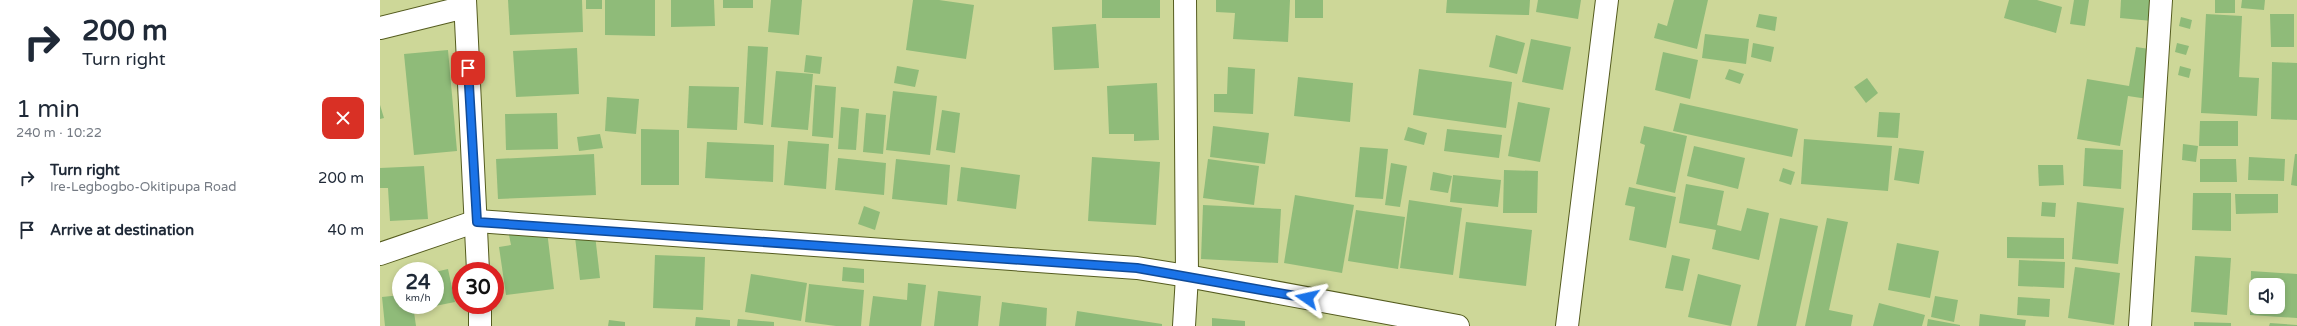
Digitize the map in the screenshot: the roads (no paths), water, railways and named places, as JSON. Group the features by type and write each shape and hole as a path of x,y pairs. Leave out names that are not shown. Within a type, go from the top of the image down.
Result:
{"street":[{"path":"1184,326 1187,276 1185,0"},
{"path":"1567,326 1607,0"},
{"path":"2140,326 2161,0"},
{"path":"380,28 465,3 478,262"},
{"path":"380,254 477,222 1137,268 1458,326"},
{"path":"480,314 480,326"}]}
